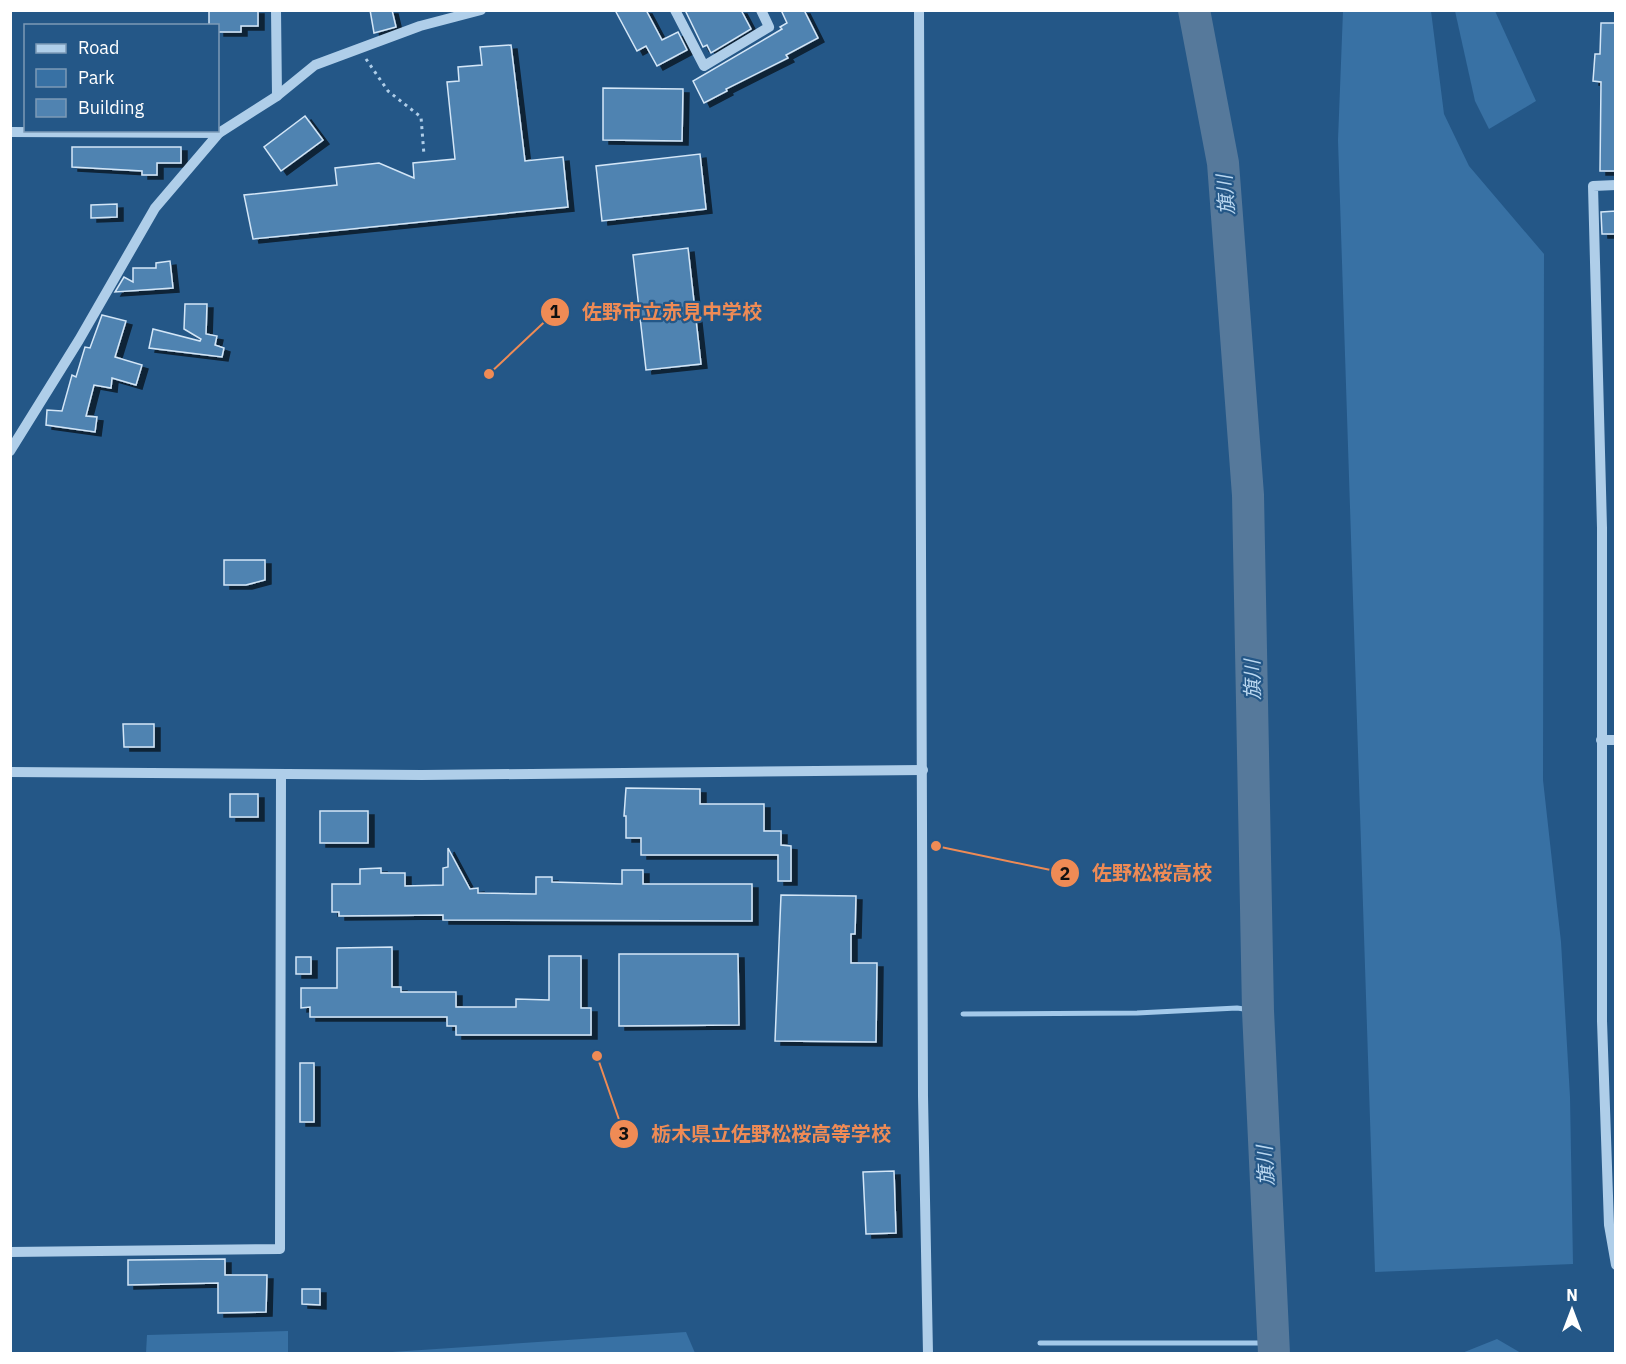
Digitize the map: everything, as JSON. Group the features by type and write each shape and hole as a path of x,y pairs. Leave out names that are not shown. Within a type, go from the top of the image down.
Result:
{"street":[{"path":"276,10 277,96"},
{"path":"10,451 79,340 155,208 219,133 277,96 315,65 420,26 481,10"},
{"path":"675,10 704,66 769,27 761,10"},
{"path":"919,10 923,1096 928,1353"},
{"path":"10,132 219,133"},
{"path":"1616,185 1593,186 1602,528 1602,1021 1609,1225 1616,1265"},
{"path":"1601,740 1616,740"},
{"path":"10,772 281,775 923,770"},
{"path":"10,1252 280,1249 281,775"}],"path":[{"path":"358,48 388,91 421,117 424,155"}],"green space":[{"path":"1343,11 1431,11 1444,114 1469,166 1544,254 1543,780 1561,942 1570,1097 1573,1264 1375,1272 1338,140"},
{"path":"1455,11 1495,11 1536,101 1489,129 1475,101"},
{"path":"288,1331 288,1353 146,1353 147,1335"},
{"path":"686,1332 695,1353 377,1353"},
{"path":"1497,1339 1521,1353 1462,1353"}],"building":[{"path":"209,10 258,10 258,26 241,26 241,32 219,32 219,24 209,24"},
{"path":"370,10 392,10 396,27 374,33"},
{"path":"615,10 646,10 662,40 678,32 687,50 657,66 646,46 637,51"},
{"path":"685,10 741,10 751,29 711,53 707,45 703,47"},
{"path":"781,10 804,10 818,38 786,55 788,58 726,89 727,91 704,103 693,81 782,29 780,27 787,23"},
{"path":"1601,23 1616,23 1616,171 1600,171 1601,82 1593,81 1595,54 1600,54"},
{"path":"511,45 525,161 563,157 568,207 253,239 244,195 337,185 335,168 379,163 414,178 413,163 455,159 447,82 459,81 458,67 482,65 480,47"},
{"path":"603,88 683,89 682,141 603,140"},
{"path":"305,116 323,140 281,171 264,147"},
{"path":"72,147 181,147 181,163 157,163 157,175 142,175 142,171 72,167"},
{"path":"700,154 706,209 602,221 596,166"},
{"path":"117,204 117,217 91,218 91,205"},
{"path":"1616,211 1616,234 1602,234 1601,212"},
{"path":"688,248 701,364 646,370 633,255"},
{"path":"170,261 173,288 115,292 124,277 133,282 133,268 156,268 156,263"},
{"path":"185,304 207,304 206,334 217,336 215,345 224,348 222,357 149,348 153,329 200,341 201,339 184,329"},
{"path":"102,315 126,321 115,357 142,365 136,385 112,378 111,388 94,385 86,416 97,417 95,432 46,425 47,410 62,411 72,375 76,377 85,347 90,348"},
{"path":"224,560 265,560 265,580 246,585 224,585"},
{"path":"123,724 154,724 154,747 124,747"},
{"path":"626,788 700,789 700,804 764,804 764,831 781,831 781,845 791,846 791,881 778,881 778,855 641,855 641,838 626,838 626,816 624,816"},
{"path":"230,794 258,794 258,817 230,817"},
{"path":"320,811 368,811 368,843 320,843"},
{"path":"448,848 470,889 478,888 478,893 536,894 536,877 552,877 552,882 622,884 622,870 643,870 643,884 752,884 752,921 443,920 443,915 339,916 339,912 332,912 332,884 360,884 360,869 381,868 381,873 405,873 405,886 443,885 443,868 448,867"},
{"path":"781,895 856,896 855,934 851,934 851,963 877,963 876,1042 775,1041"},
{"path":"392,947 392,987 401,987 401,992 456,992 456,1007 516,1007 516,999 549,1000 549,956 581,956 581,1008 591,1008 591,1035 456,1035 456,1026 447,1026 447,1017 310,1017 310,1007 301,1008 301,988 337,988 337,948"},
{"path":"619,954 738,954 739,1025 619,1026"},
{"path":"296,957 311,957 311,974 296,974"},
{"path":"300,1063 314,1063 314,1122 300,1122"},
{"path":"894,1171 896,1233 866,1234 863,1172"},
{"path":"225,1259 225,1275 267,1275 266,1312 218,1313 218,1283 128,1285 128,1260"},
{"path":"302,1289 320,1289 320,1305 302,1304"}],"waterway":[{"name":"旗川","path":"1194,10 1223,163 1248,495 1258,1011 1274,1354"},
{"path":"963,1014 1137,1013 1237,1008 1258,1011"},
{"path":"1040,1343 1273,1343"}],"place":[{"name":"佐野市立赤見中学校","path":"489,374"},
{"name":"佐野松桜高校","path":"936,846"},
{"name":"栃木県立佐野松桜高等学校","path":"597,1056"}]}
